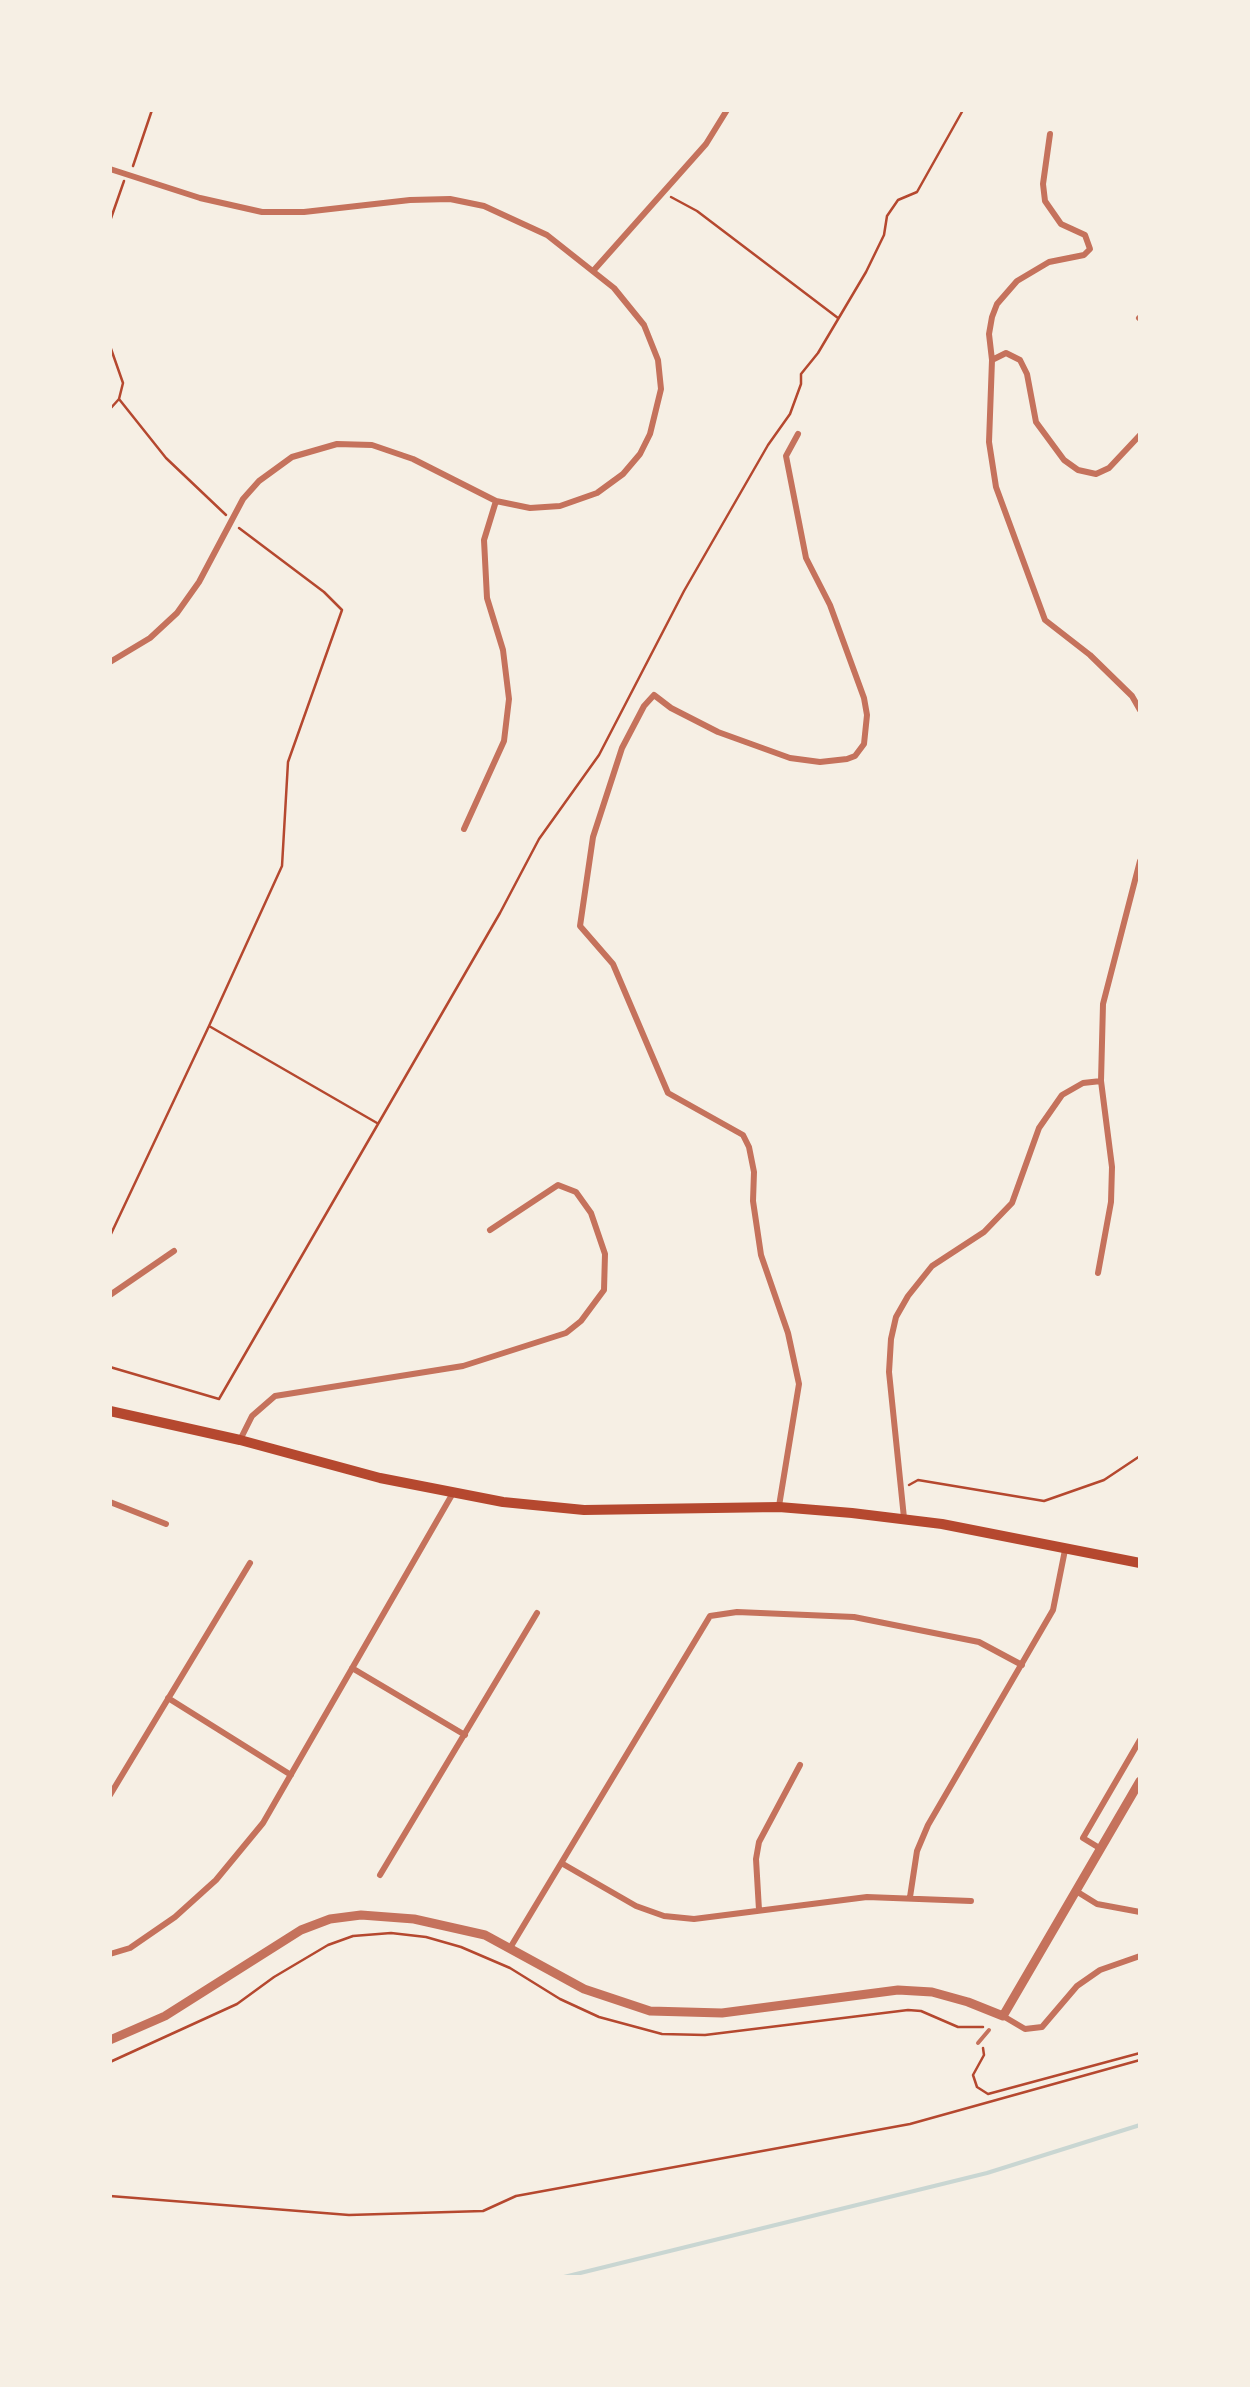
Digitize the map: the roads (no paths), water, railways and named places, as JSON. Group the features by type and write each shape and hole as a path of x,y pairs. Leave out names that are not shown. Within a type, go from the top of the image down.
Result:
{"main road":[{"path":"110,1411 453,1493 584,1510 779,1507 904,1518 1140,1563"}],"street":[{"path":"594,270 706,144 727,110"},
{"path":"1050,134 1043,184 1045,200 1061,224 1085,235 1090,249 1084,255 1049,262 1017,280 997,304 989,334 989,442 996,487 1045,620 1090,655 1132,696 1140,710"},
{"path":"110,168 200,198 262,212 304,212 410,200 450,199 484,206 547,235 594,270 636,314 652,344 661,389 650,434 623,474 597,493 560,506 530,508 496,501 391,450 336,444 292,457 274,468 243,498 199,582 177,613 150,638 110,662"},
{"path":"992,360 1006,353 1020,360 1027,374 1036,422 1064,460 1078,470 1096,474 1109,468 1140,435"},
{"path":"779,1507 797,1404 798,1366 762,1255 748,1147 743,1135 668,1093 614,964 580,926 593,837 622,748 654,695 718,732 790,758 820,762 848,759 864,744 864,698 830,605 806,558 786,456 798,434"},
{"path":"464,829 504,741 509,698 504,650 488,598 484,540 496,501"},
{"path":"1098,1272 1111,1202 1112,1167 1101,1081 1104,1004 1140,861"},
{"path":"904,1518 890,1387 889,1355 896,1317 932,1266 984,1232 1012,1203 1039,1128 1062,1096 1083,1082 1101,1081"},
{"path":"240,1440 252,1416 275,1396 463,1366 566,1334 581,1322 604,1290 604,1254 590,1214 576,1192 558,1186 490,1230"},
{"path":"110,1295 174,1250"},
{"path":"110,1954 130,1948 216,1880 263,1823 453,1493"},
{"path":"110,1502 166,1524"},
{"path":"910,1896 918,1851 928,1826 1052,1610 1065,1550"},
{"path":"110,1795 250,1563"},
{"path":"510,1948 710,1616 737,1612 854,1617 979,1642 1022,1664"},
{"path":"380,1875 537,1613"},
{"path":"352,1668 465,1735"},
{"path":"168,1698 291,1774"},
{"path":"1100,1849 1083,1838 1140,1740"},
{"path":"758,1910 756,1859 760,1842 800,1765"},
{"path":"1003,2016 1140,1781"},
{"path":"563,1864 636,1906 664,1916 694,1919 866,1897 971,1901"},
{"path":"1076,1892 1098,1904 1140,1912"},
{"path":"110,2040 165,2016 300,1930 330,1919 361,1914 414,1919 485,1935 584,1989 650,2011 722,2013 898,1990 932,1992 968,2002 1025,2029 1042,2027 1077,1986 1100,1970 1140,1956"}],"lane":[{"path":"978,2043 989,2030"}],"waterway":[{"path":"564,2277 987,2173 1140,2125"}]}
